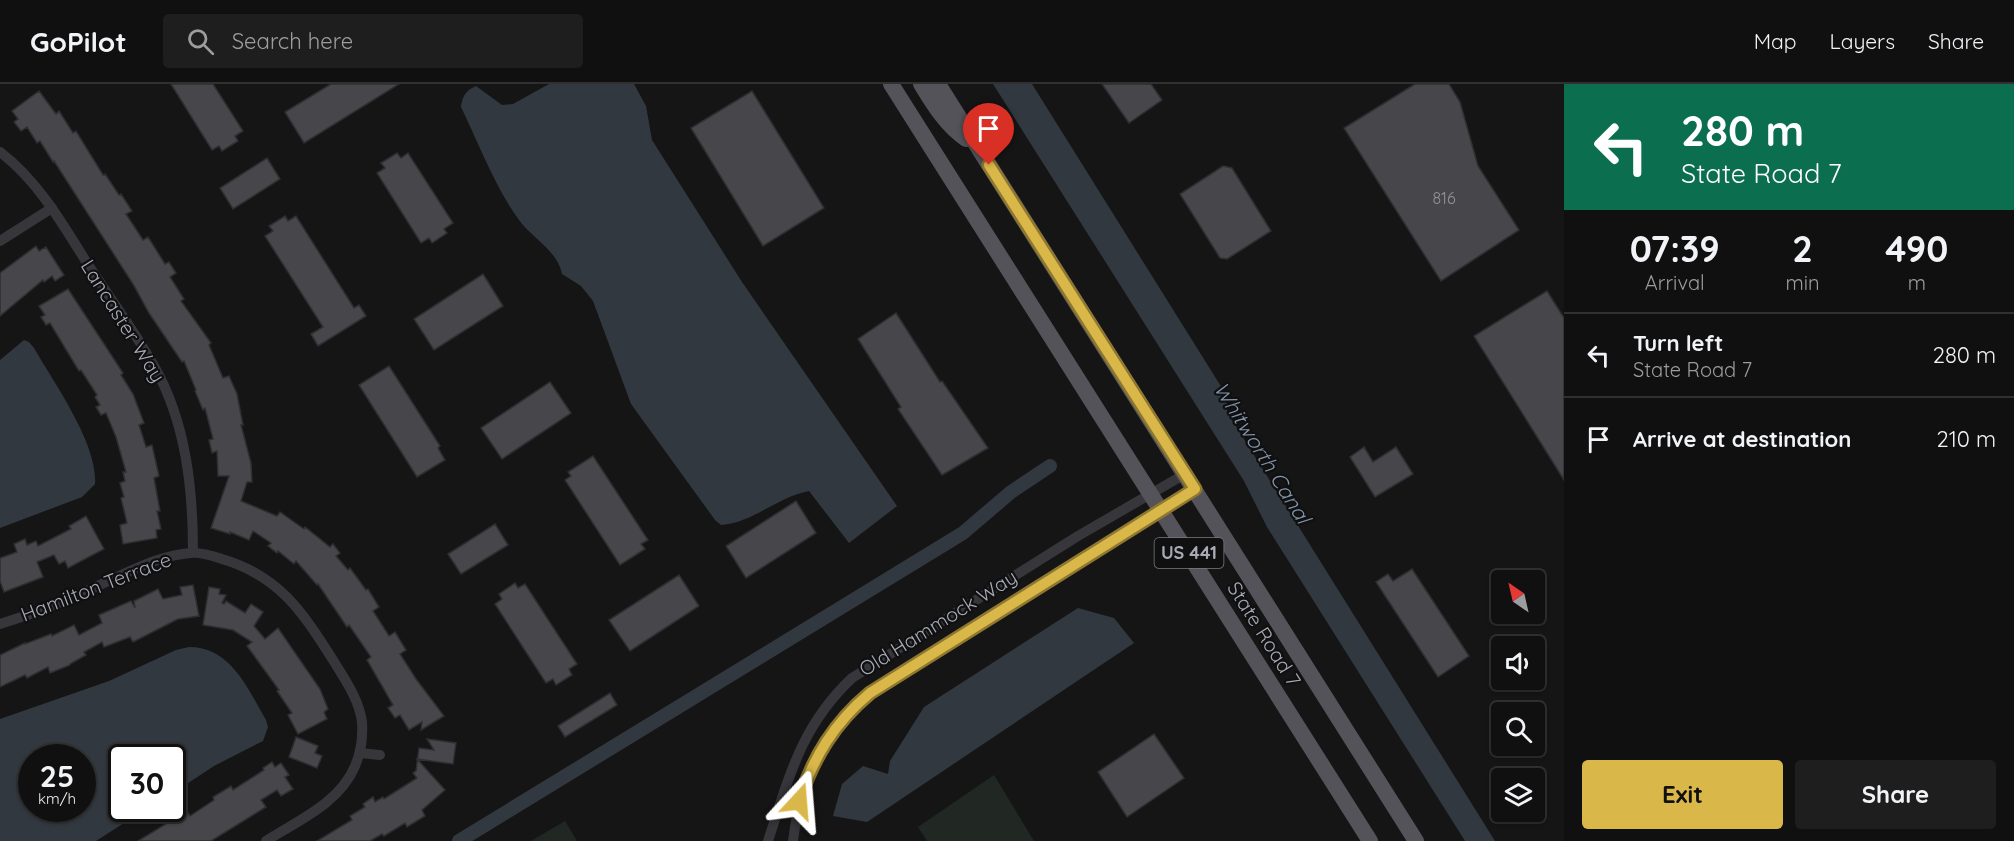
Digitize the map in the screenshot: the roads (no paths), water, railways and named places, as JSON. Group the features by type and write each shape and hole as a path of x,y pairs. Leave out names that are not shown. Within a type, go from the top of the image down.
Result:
{"main road":[{"name":"State Road 7","path":"891,84 1370,838"},
{"path":"921,84 939,112 959,134 977,146"},
{"name":"State Road 7","path":"938,84 1416,841"}],"street":[{"name":"Lancaster Way","path":"0,152 21,170 52,208 155,367 178,426 189,478 193,552"},
{"path":"0,241 28,221 52,208"},
{"name":"Old Hammock Way","path":"768,841 798,753 807,734 828,703 852,678 1078,536 1185,474"},
{"name":"Old Hammock Way","path":"794,841 799,801 811,767 830,735 858,703 887,681 1195,489"},
{"path":"193,552 213,556 250,570 275,586 298,606 355,697 362,720 360,753 346,782 323,805 266,841"},
{"name":"Hamilton Terrace","path":"0,624 63,601 148,563 193,552"},
{"path":"360,753 380,755"}],"waterway":[{"path":"459,841 963,533 1011,492 1050,466"}],"water label":[{"name":"Whitworth Canal","path":"1262,453"}]}
